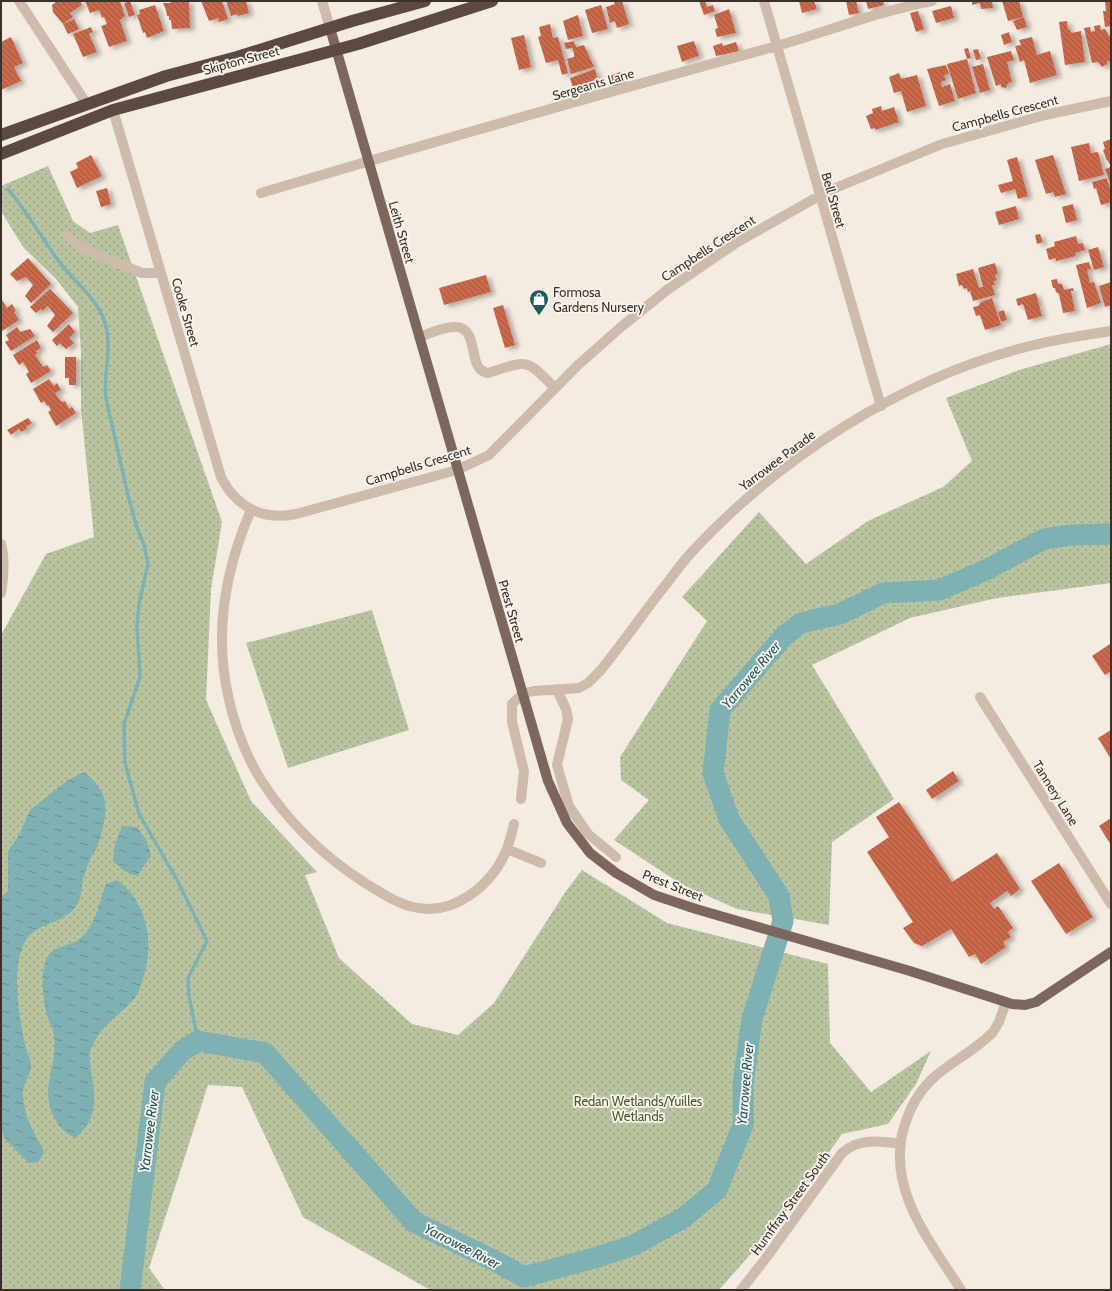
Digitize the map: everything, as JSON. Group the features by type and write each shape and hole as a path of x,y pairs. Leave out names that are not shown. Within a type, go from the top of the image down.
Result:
{"highway":[{"name":"Skipton Street","path":"1,135 86,103 166,76 237,57 330,28 425,1"},
{"name":"Skipton Street","path":"1,154 113,110 336,50 492,1"}],"main road":[{"name":"Leith Street","path":"330,28 457,470"},
{"name":"Prest Street","path":"457,470 548,781 559,808 571,829 590,852 616,874 654,895 761,929 910,971 1006,1002"},
{"path":"1006,1002 1020,1006 1036,1002 1111,952"}],"street":[{"name":"Leith Street","path":"322,1 330,28"},
{"name":"Bell Street","path":"764,1 882,406"},
{"name":"Sergeants Lane","path":"261,193 368,161 776,46 908,6 932,1"},
{"path":"24,2 86,103"},
{"name":"Campbells Crescent","path":"251,510 271,515 288,516 457,470 489,455 555,388 621,327 667,290 736,243 820,196 942,144 1045,115 1111,101"},
{"name":"Cooke Street","path":"113,110 194,390 221,477 231,495 251,510"},
{"path":"67,236 78,245 97,255 142,273 161,273"},
{"path":"419,337 454,327 464,329 470,336 478,369 484,373 524,363 533,366 555,388"},
{"name":"Yarrowee Parade","path":"522,694 538,690 578,689 588,683 596,676 688,556 737,506 769,479 825,439 882,406 932,381 997,355 1059,340 1111,330"},
{"path":"251,510 240,536 226,591 222,623 223,661 227,693 241,740 260,779 279,806 309,840 349,873 390,898 413,907 444,907 470,896 490,875 507,849 514,824"},
{"path":"1,544 4,553 4,575 1,593"},
{"path":"557,690 566,709 568,719 557,765 569,806 588,834 616,857"},
{"path":"521,799 524,771 510,714 512,704 522,694"},
{"name":"Tannery Lane","path":"980,697 1111,904"},
{"path":"507,849 541,863"},
{"path":"961,1290 924,1233 906,1198 900,1167 900,1144 906,1120 924,1089 938,1074 993,1032 1000,1022 1006,1002"},
{"name":"Humffray Street South","path":"741,1290 842,1154 855,1144 868,1141 900,1144"}],"green space":[{"name":"Redan Wetlands/Yuilles Wetlands","path":"48,166 73,221 90,233 118,225 222,522 211,589 206,700 251,801 317,872 305,875 339,958 412,1024 458,1035 494,1003 566,891 582,870 667,923 828,964 830,1043 871,1092 931,1051 916,1084 888,1124 842,1134 777,1224 719,1290 430,1290 303,1217 242,1087 208,1085 149,1268 165,1290 1,1290 1,635 46,554 94,537 81,409 81,351 78,307 56,279 23,247 1,211 1,186"},
{"path":"1111,344 1111,583 997,598 910,618 812,665 894,799 832,842 829,925 737,909 681,884 614,840 649,800 621,780 620,757 707,621 682,597 759,512 806,564 868,521 943,487 972,461 946,398 1019,370"},
{"path":"372,610 409,730 288,768 246,643"}],"water":[{"path":"84,772 97,784 104,796 106,810 98,845 86,868 79,901 76,906 65,916 32,933 22,948 17,970 19,1009 31,1064 30,1072 23,1090 24,1100 28,1120 44,1153 38,1162 29,1163 5,1139 1,1130 1,897 8,891 8,851 19,835 30,810 68,780"},
{"path":"122,826 137,827 147,841 151,856 137,876 124,871 113,861 115,844"},
{"path":"117,880 128,890 142,913 148,940 146,969 137,994 99,1034 89,1054 94,1090 94,1107 89,1122 76,1138 63,1130 57,1122 50,1107 48,1098 55,1044 44,1002 43,970 47,958 53,951 78,940 84,935 93,922 106,884"}],"building":[{"path":"57,1 80,1 82,5 70,13 73,17 63,24 53,12 52,5"},
{"path":"85,1 120,1 125,16 120,20 127,41 109,47 101,26 107,24 104,17 102,18 99,10 90,13"},
{"path":"130,1 135,15 129,17 124,3"},
{"path":"170,1 189,1 190,28 172,29 171,20 169,20 169,16 167,16 163,3 171,3"},
{"path":"201,1 222,1 228,19 219,22 218,18 209,21"},
{"path":"226,1 246,1 249,13 231,16"},
{"path":"622,1 629,24 617,28 615,21 610,23 606,7 615,4 614,2"},
{"path":"699,1 705,1 707,7 713,5 715,11 704,15"},
{"path":"799,1 814,1 817,9 802,13"},
{"path":"846,1 856,1 859,13 849,15"},
{"path":"866,1 883,1 884,5 868,9"},
{"path":"972,1 992,1 993,8 981,9 980,3 972,5"},
{"path":"1002,1 1019,1 1023,17 1008,21"},
{"path":"1105,1 1111,1 1111,26 1105,27 1103,11 1106,11"},
{"path":"155,5 164,31 147,38 145,32 143,33 137,15 140,14 139,10"},
{"path":"601,5 608,29 592,33 585,10"},
{"path":"951,6 954,18 936,23 932,11"},
{"path":"729,9 736,33 717,37 715,29 718,28 714,15"},
{"path":"918,11 924,29 916,32 910,13"},
{"path":"578,15 583,36 568,40 563,21"},
{"path":"1024,17 1027,27 1017,30 1013,21"},
{"path":"74,19 79,29 68,34 63,24"},
{"path":"1067,21 1068,30 1070,29 1071,33 1081,31 1085,62 1065,65 1059,22"},
{"path":"550,24 553,38 558,37 568,73 562,75 558,60 546,63 538,37 541,36 539,27"},
{"path":"1100,25 1101,30 1105,29 1109,36 1111,36 1111,61 1107,61 1107,64 1102,67 1098,62 1092,63 1084,28 1090,27 1091,32 1095,31 1094,26"},
{"path":"91,27 93,32 89,34 97,52 83,57 73,34"},
{"path":"1009,32 1012,42 1004,45 1001,35"},
{"path":"524,35 531,67 519,70 511,38"},
{"path":"11,37 23,63 14,67 21,81 1,90 1,42"},
{"path":"1032,37 1037,55 1050,51 1057,75 1030,83 1024,60 1020,62 1015,46 1021,45 1019,40"},
{"path":"574,41 576,47 584,45 594,67 571,74 567,59 574,57 574,53 572,48 566,49 564,43"},
{"path":"694,41 699,56 692,58 687,43"},
{"path":"736,42 739,51 716,56 713,46 722,43 723,46"},
{"path":"687,43 692,58 682,62 677,46"},
{"path":"968,48 971,58 967,59 964,49"},
{"path":"978,49 981,59 976,60 973,50"},
{"path":"1011,51 1014,60 1007,62 1012,82 1008,83 1006,88 1001,87 1001,84 996,86 987,57"},
{"path":"967,59 976,93 958,99 947,64"},
{"path":"983,64 990,90 980,93 972,67"},
{"path":"946,65 949,74 944,75 946,80 941,82 942,87 950,84 955,101 939,106 927,69"},
{"path":"595,69 600,86 575,95 570,78"},
{"path":"620,72 624,83 613,86 610,76"},
{"path":"899,73 901,79 917,75 926,106 907,112 901,91 894,93 889,77"},
{"path":"881,106 882,111 894,107 899,122 875,130 875,128 871,129 866,116 873,113 872,109"},
{"path":"1111,139 1111,163 1109,164 1103,150 1105,149 1103,142"},
{"path":"1089,143 1091,153 1098,152 1104,175 1079,181 1071,147"},
{"path":"91,155 102,176 77,188 70,172 78,168 76,163"},
{"path":"1053,155 1066,194 1055,197 1053,192 1046,194 1035,160"},
{"path":"1017,157 1028,196 1018,199 1015,189 1001,193 998,185 1013,181 1007,160"},
{"path":"1111,167 1111,183 1110,183 1105,169"},
{"path":"1107,178 1111,192 1111,202 1101,205 1096,188 1094,189 1092,182"},
{"path":"107,188 111,204 101,207 96,191"},
{"path":"1073,204 1077,220 1066,223 1062,207"},
{"path":"1016,206 1019,219 999,225 995,212"},
{"path":"1040,234 1043,242 1037,244 1035,235"},
{"path":"1076,236 1078,244 1083,243 1085,250 1075,253 1076,256 1056,261 1056,258 1049,260 1046,249 1055,246 1054,242"},
{"path":"1098,247 1104,267 1094,270 1088,250"},
{"path":"28,258 51,284 31,303 25,296 33,285 26,277 17,281 10,274"},
{"path":"1089,262 1091,269 1087,270 1090,283 1094,282 1101,303 1087,308 1076,265"},
{"path":"995,263 998,274 995,275 997,280 994,281 995,285 992,285 995,295 973,301 970,291 968,292 967,288 964,289 962,285 959,286 956,274 973,269 979,288 983,287 978,268"},
{"path":"486,275 491,292 444,305 439,288"},
{"path":"1057,279 1058,284 1062,284 1064,290 1073,288 1074,291 1071,291 1075,311 1063,313 1059,294 1056,292 1055,288 1053,288 1051,280"},
{"path":"1111,282 1111,305 1105,307 1099,286"},
{"path":"50,289 73,313 53,332 47,326 55,315 48,306 42,311 41,309 36,313 30,307"},
{"path":"1036,293 1042,316 1028,320 1023,304 1018,306 1016,299"},
{"path":"1,298 7,308 12,304 16,311 14,312 19,320 2,331"},
{"path":"992,298 1001,325 985,330 980,315 976,316 973,307 978,306 981,302"},
{"path":"503,305 515,345 505,348 493,308"},
{"path":"1004,310 1007,320 1001,322 998,312"},
{"path":"69,324 75,332 69,338 74,343 66,349 60,343 57,346 52,340"},
{"path":"17,327 20,332 30,329 35,336 11,351 5,342 9,340 6,335"},
{"path":"37,340 41,348 36,351 37,353 35,355 43,367 47,365 51,371 31,383 26,374 29,372 23,362 19,365 13,355"},
{"path":"65,357 76,357 76,385 69,385 69,378 65,378"},
{"path":"49,379 54,386 57,383 61,390 55,393 59,399 62,402 65,401 69,409 72,407 76,413 56,426 48,412 51,410 48,405 47,406 44,401 41,403 33,389"},
{"path":"28,418 32,423 26,427 27,429 21,432 19,429 11,435 7,430"},
{"path":"1110,644 1111,671 1105,675 1092,656"},
{"path":"1111,730 1111,759 1098,738"},
{"path":"953,771 959,781 932,799 926,790"},
{"path":"899,802 952,882 997,853 1020,889 1011,896 1007,891 990,903 994,909 998,906 1013,928 1008,932 1011,937 1003,942 1006,947 981,964 975,954 969,957 951,929 922,946 914,943 903,928 913,922 867,852 889,837 876,817"},
{"path":"1111,818 1111,845 1099,826"},
{"path":"1059,863 1093,917 1066,934 1031,881"}],"waterway":[{"path":"8,189 57,259 94,302 100,311 107,332 108,349 105,382 106,399 128,495 136,525 144,545 148,564 139,604 137,626 140,677 124,724 125,763 139,814 177,880 207,941 188,978 189,996 198,1041"},
{"name":"Yarrowee River","path":"130,1290 155,1082 182,1051 198,1041 265,1053 414,1222 497,1262 524,1277 598,1257 634,1245 683,1218 717,1190 743,1125 743,1084 752,1019 783,921 779,896 729,819 713,773 720,710 784,636 801,623 840,614 883,593 939,590 984,571 1044,539 1071,535 1111,534"}],"place":[{"name":"Formosa Gardens Nursery","path":"539,316"}]}
